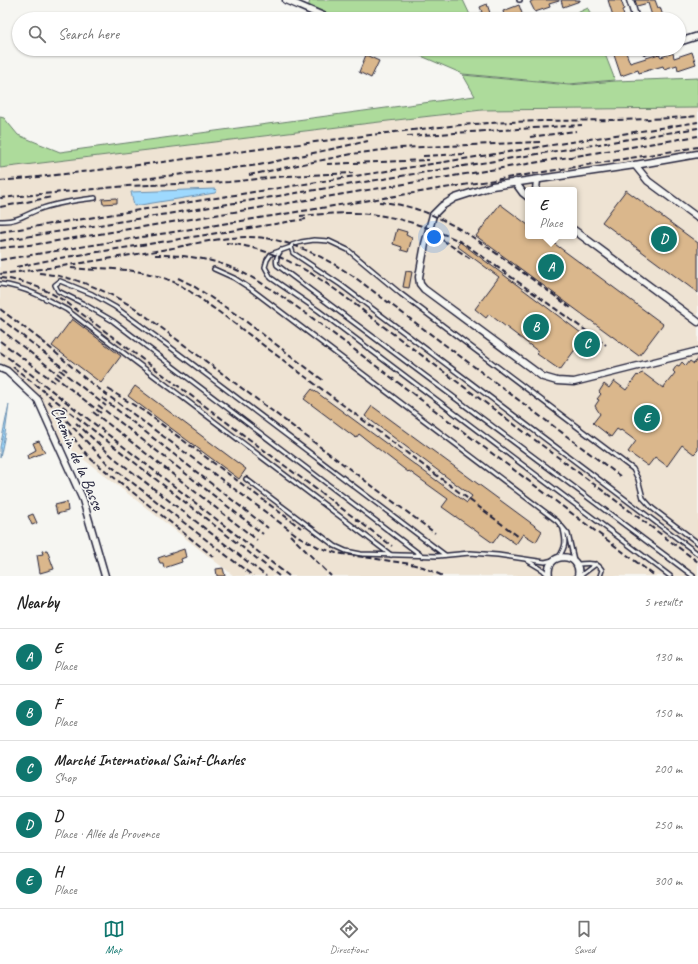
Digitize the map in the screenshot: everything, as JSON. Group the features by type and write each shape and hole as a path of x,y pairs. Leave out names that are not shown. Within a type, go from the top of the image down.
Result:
{"street":[{"path":"286,0 314,12"},
{"path":"630,0 634,12"},
{"path":"686,40 698,36"},
{"path":"698,154 492,186 455,198 442,206 433,215 425,244 419,278 420,284 424,289 543,377 557,381 574,382 698,351"},
{"path":"635,165 648,181 698,218"},
{"path":"536,187 537,180"},
{"path":"515,182 525,195"},
{"path":"577,232 698,322"},
{"name":"Chemin de la Basse","path":"0,368 7,371 38,400 83,500 105,576"},
{"path":"549,576 549,567 557,558 568,557 576,563 579,569 579,576"}],"lane":[{"path":"0,221 15,221 41,208 95,198"},
{"path":"670,576 319,311 271,278 265,267 271,254 301,242 314,240 329,241 348,250 401,294 633,469 638,479 643,498 652,508 698,543"},
{"path":"291,247 293,253 341,285 698,554"},
{"path":"281,250 277,256 277,265 693,576"},
{"path":"214,269 234,278 250,289 557,521 568,534 572,555 576,563 596,564 600,566 602,570 600,576"},
{"path":"422,556 113,321 58,290 55,285 60,281 92,294 115,307 445,556"},
{"path":"0,284 15,286 30,291 67,310 391,555"},
{"path":"246,478 335,546 346,551 361,554 445,556 470,553 498,555 545,562 557,558 564,549 564,529"},
{"path":"525,559 543,570 549,576"},
{"path":"579,576 596,564"}],"shaded area":[{"path":"698,108 698,576 234,576 60,441 41,399 0,362 0,168 482,110"}],"green space":[{"path":"310,0 463,0 469,12 317,12 308,8"},
{"path":"588,8 589,12 579,12"},
{"path":"421,56 606,56 615,80 569,84 463,74"},
{"path":"463,75 569,85 615,81 698,78 698,108 482,110 0,168 0,117 4,118 18,135 60,152 475,96"}],"water":[{"path":"217,190 215,193 134,206 131,192"},
{"path":"9,404 5,434 0,458 0,447"}],"building":[{"path":"534,0 559,1 549,4 550,7 535,12 530,2"},
{"path":"561,0 580,0 580,1 563,7"},
{"path":"608,0 621,0 624,9 622,10 623,12 612,12"},
{"path":"635,0 655,0 658,8 660,7 662,12 651,12 648,3 637,6"},
{"path":"487,4 490,12 482,12 480,7"},
{"path":"519,5 522,12 503,12"},
{"path":"692,52 696,64 678,70 677,65 664,69 663,66 639,73 638,70 621,76 614,56 627,56 630,63 653,56 674,56 674,58 686,56 686,54"},
{"path":"366,56 379,61 371,78 359,72"},
{"path":"626,190 698,243 698,293 602,222"},
{"path":"117,198 117,203 103,204 102,199"},
{"path":"500,204 525,223 525,239 548,239 663,324 639,356 476,236"},
{"path":"397,229 407,232 406,235 412,238 408,252 401,250 402,247 393,244"},
{"path":"460,242 585,336 560,370 537,354 539,352 489,314 486,318 475,309 499,277 457,246"},
{"path":"406,271 412,272 409,288 403,287"},
{"path":"72,319 121,356 101,383 52,346"},
{"path":"698,357 698,450 694,454 682,445 667,466 655,457 648,466 628,452 636,441 621,430 620,431 617,429 611,437 593,423 600,414 595,406 599,400 597,399 601,394 599,392 604,384 609,388 614,381 626,390 637,375 638,376 643,373 663,388 675,373 673,371 677,365 679,366 682,362 686,366 690,361 694,364"},
{"path":"135,386 246,469 239,479 128,396"},
{"path":"312,389 467,503 472,496 365,416 372,406 542,531 536,542 523,534 516,544 500,533 493,543 442,507 448,499 409,471 408,472 359,434 356,438 304,399"},
{"path":"39,441 45,452 28,459 27,455 36,450 33,443"},
{"path":"67,502 68,511 57,514 55,505"},
{"path":"33,514 37,523 32,525 28,516"},
{"path":"184,549 186,557 181,559 182,562 164,568 163,563 160,563 158,558"},
{"path":"47,550 54,569 40,573 37,555 43,554 42,551"},
{"path":"223,568 225,576 217,576 216,569"}],"railway":[{"path":"0,181 386,133 462,125 698,116"},
{"path":"0,232 698,122"},
{"path":"407,136 582,125"},
{"path":"0,241 698,128"},
{"path":"530,137 576,131"},
{"path":"0,248 38,244 698,136"},
{"path":"133,180 259,165 368,141"},
{"path":"249,175 352,154 398,148 540,142"},
{"path":"0,260 698,147"},
{"path":"423,156 465,154"},
{"path":"327,164 429,160"},
{"path":"0,198 127,186 229,182 287,176 353,173"},
{"path":"0,207 52,197"},
{"path":"379,202 398,204 416,209 449,223 481,242 571,308"},
{"path":"300,216 339,213 368,214 399,219 445,235 465,244 606,345"},
{"path":"16,267 60,258 306,219"},
{"path":"435,235 471,259"},
{"path":"0,274 84,263 229,238 253,237 277,240 311,252 353,276 620,476"},
{"path":"226,243 269,253 308,272 327,284 698,562"},
{"path":"155,255 181,256 207,260 235,269 262,283 311,317 655,576"},
{"path":"71,268 97,270"},
{"path":"93,268 128,270 151,274 162,277 183,287 219,312 519,537"},
{"path":"39,273 65,277 89,285 135,308 435,533"},
{"path":"0,278 18,281 34,286 51,293 66,302 392,546"},
{"path":"178,278 192,285 240,317 324,381"},
{"path":"0,309 46,344"},
{"path":"0,318 67,371"},
{"path":"0,329 62,377"},
{"path":"41,340 87,380 298,536 318,547 336,553 411,564 423,567 443,576"},
{"path":"0,341 57,384"},
{"path":"0,352 28,372 289,576"},
{"path":"13,367 279,576"},
{"path":"60,370 106,406"},
{"path":"54,376 101,413"},
{"path":"108,389 145,412 301,528"},
{"path":"102,398 268,528"},
{"path":"48,401 107,463 253,576"},
{"path":"98,405 263,534"},
{"path":"93,412 257,540"},
{"path":"76,423 113,457 266,576"},
{"path":"68,430 92,460 214,557"},
{"path":"290,535 331,576"}],"place":[{"name":"D","path":"664,239"},
{"name":"E","path":"551,267"},
{"name":"F","path":"536,327"},
{"name":"Marché International Saint-Charles","path":"587,344"},
{"name":"H","path":"647,418"}]}
